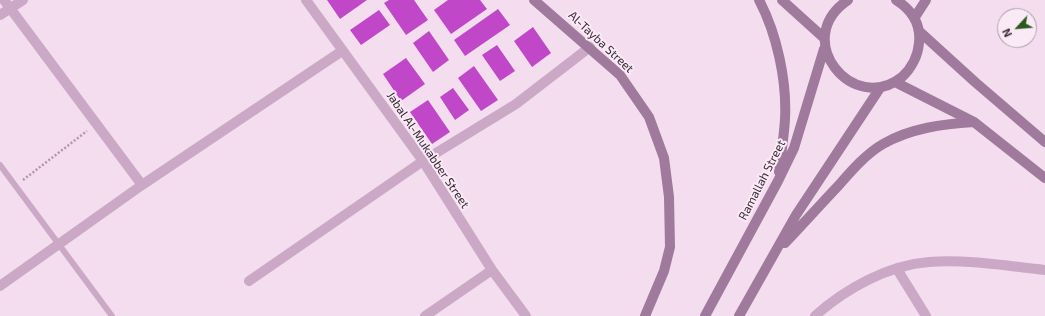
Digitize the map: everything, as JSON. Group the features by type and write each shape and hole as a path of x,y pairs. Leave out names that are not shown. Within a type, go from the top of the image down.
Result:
{"main road":[{"name":"Al-Tayba Street","path":"534,0 620,75 649,117 664,158 669,198 670,247 664,271 645,316"},
{"path":"759,0 776,46 784,90 785,119 778,181"},
{"path":"782,0 824,38"},
{"path":"848,0 834,13 827,24 824,38 824,49 833,66 844,77 866,87 880,88 894,82 904,74 913,63 918,50 920,32 915,17 896,0"},
{"path":"915,17 926,0"},
{"path":"920,32 975,82 1045,142"},
{"name":"Ramallah Street","path":"705,316 778,181 801,128 824,49"},
{"path":"894,82 974,122 1045,178"},
{"path":"739,316 796,215 880,88"},
{"path":"771,258 865,157 883,144 909,132 931,127 974,122"}],"street":[{"path":"0,15 7,4 23,0"},
{"name":"Jabal Al-Mukabber Street","path":"306,0 423,161 492,270 526,316"},
{"path":"7,4 142,185"},
{"path":"250,281 423,161 516,104 590,48"},
{"path":"0,286 142,185 342,51"},
{"path":"815,316 837,299 861,285 897,268 929,262 955,262 1045,270"},
{"path":"897,268 926,316"},
{"path":"425,316 492,270"}],"lane":[{"path":"0,165 112,316"}],"path":[{"path":"15,185 96,125"}],"building":[{"path":"327,0 367,0 340,19"},
{"path":"389,0 414,0 428,20 406,35 384,3"},
{"path":"448,0 480,0 487,9 451,34 434,10"},
{"path":"498,9 510,25 465,56 454,40"},
{"path":"379,10 390,25 361,45 350,30"},
{"path":"533,27 551,53 532,67 514,41"},
{"path":"429,31 449,60 433,72 413,43"},
{"path":"497,45 515,71 500,81 482,55"},
{"path":"406,58 425,84 401,101 383,74"},
{"path":"474,66 498,100 481,111 458,78"},
{"path":"453,88 469,110 455,120 440,97"},
{"path":"428,100 450,132 432,144 410,112"}]}
